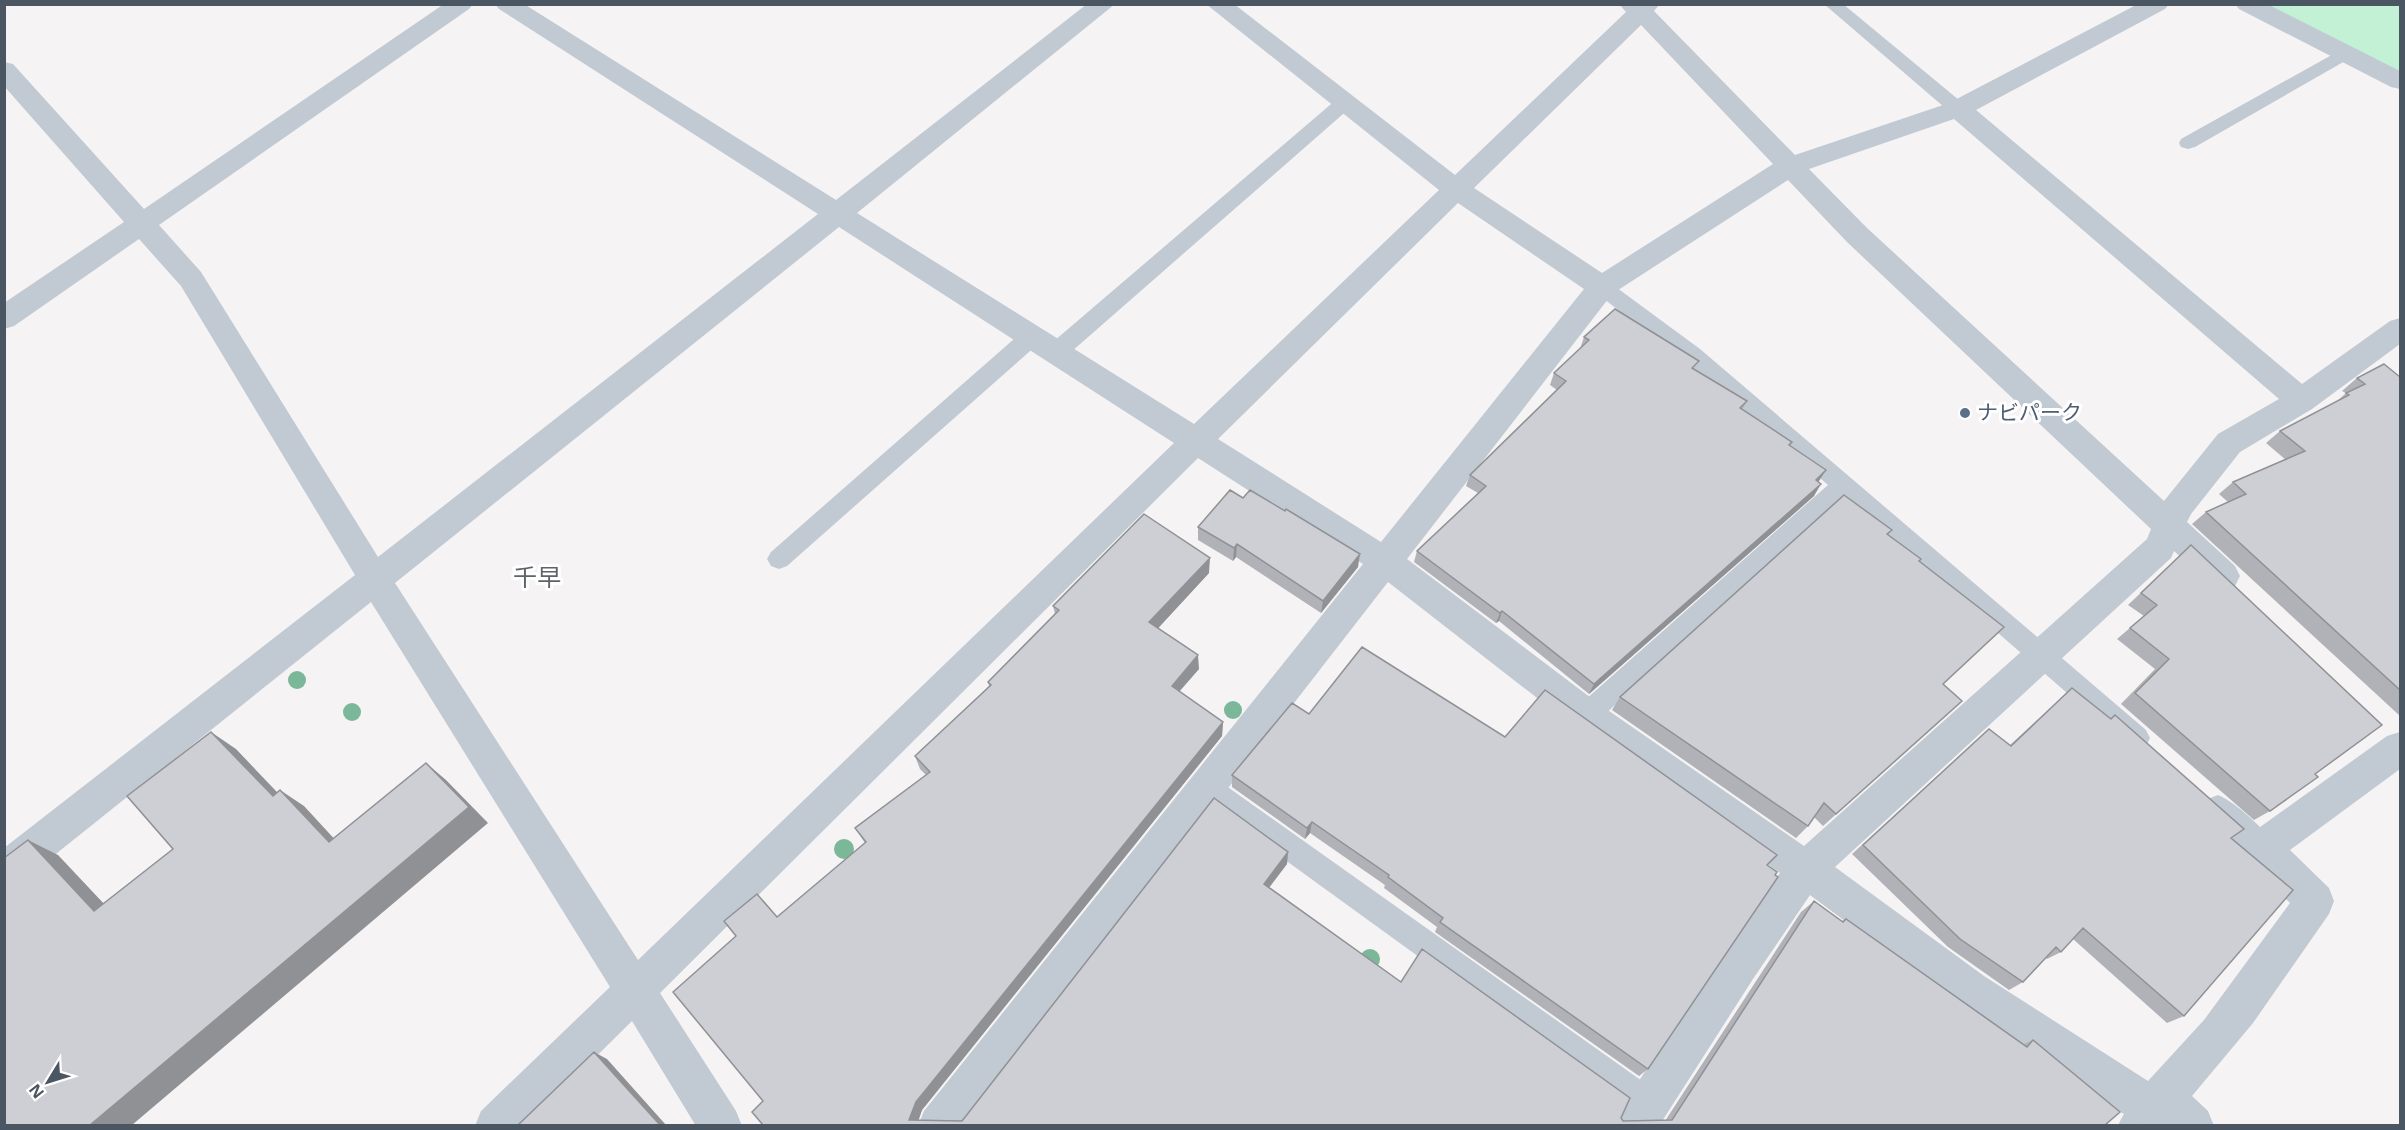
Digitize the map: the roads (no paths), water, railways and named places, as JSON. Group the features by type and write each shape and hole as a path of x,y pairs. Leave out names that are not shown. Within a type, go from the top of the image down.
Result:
{"street":[{"path":"4,318 461,4"},
{"path":"507,4 837,216 1385,561 1586,715 1806,869 1970,990 2149,1110 2193,1125"},
{"path":"4,873 1103,4"},
{"path":"1218,4 1456,189 1602,288"},
{"path":"939,1125 1602,288 1791,166 1958,109 2157,4"},
{"path":"2247,4 2400,81"},
{"path":"495,1125 1456,189 1640,6 1857,235 2247,598"},
{"path":"4,70 191,279 375,580 722,1125"},
{"path":"1958,109 2301,401"},
{"path":"1641,1115 1739,965 1806,869 2160,548 2178,506 2229,443 2301,401 2400,329"},
{"path":"2364,354 2391,375"},
{"path":"2149,1110 2181,1079 2254,988 2315,901 2262,848 2395,739"}],"lane":[{"path":"1832,4 1958,109"},
{"path":"2188,143 2346,53"},
{"path":"779,559 1344,103"},
{"path":"1602,288 1692,354 2043,654 2157,755"},
{"path":"1586,715 1844,485"},
{"path":"1206,787 1641,1115"},
{"path":"2201,794 2262,848"}],"place":[{"name":"ナビパーク","path":"1965,413"}],"district":[{"name":"千早","path":"537,578"}]}
